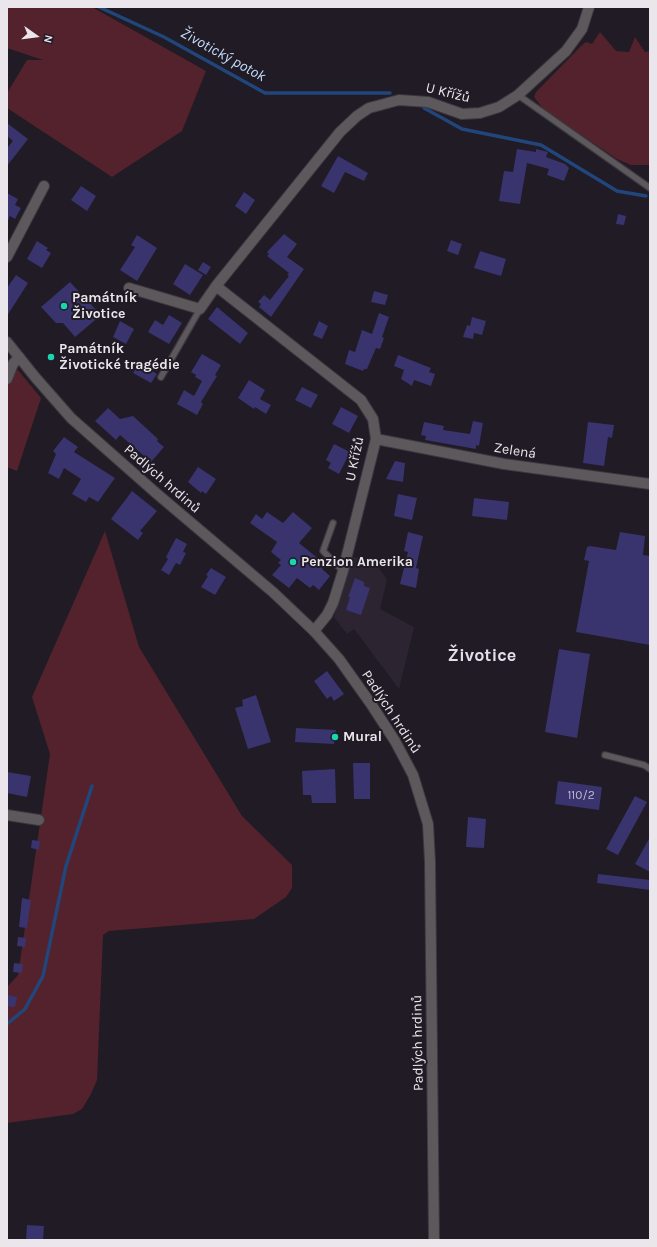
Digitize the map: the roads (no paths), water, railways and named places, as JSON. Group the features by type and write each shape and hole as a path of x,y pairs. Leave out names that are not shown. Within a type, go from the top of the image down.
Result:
{"street":[{"name":"U Křížů","path":"200,309 216,286 340,132 363,112 388,102 402,99 428,102 457,112 475,114 494,110 518,95 554,63 574,42 586,20 589,7"},
{"path":"7,257 44,186"},
{"name":"U Křížů","path":"216,286 362,400 373,419 376,439 342,571 333,603 327,615 314,631"},
{"path":"129,288 200,309"},
{"name":"Padlých hrdinů","path":"7,342 71,418 156,493 274,593 314,631 346,668 395,741 414,775 428,824 434,1240"},
{"path":"7,379 13,364 19,357"},
{"name":"Zelená","path":"376,439 504,464 650,484"},
{"path":"7,815 39,820"}],"lane":[{"path":"518,95 650,188"},
{"path":"161,377 200,309"},
{"path":"333,523 323,551 342,571"},
{"path":"605,755 644,764 650,769"}],"waterway":[{"name":"Životický potok","path":"99,7 164,37 265,93 390,93"},
{"name":"Životický potok","path":"424,108 462,129 541,145 617,191 646,196"},
{"path":"7,1024 25,1009 43,976 66,866 92,786"}],"place":[{"name":"Památník Životice","path":"64,306"},
{"name":"Památník Životické tragédie","path":"51,357"},
{"name":"Penzion Amerika","path":"293,562"},
{"name":"Mural","path":"335,737"}],"district":[{"name":"Životice","path":"482,656"}]}
